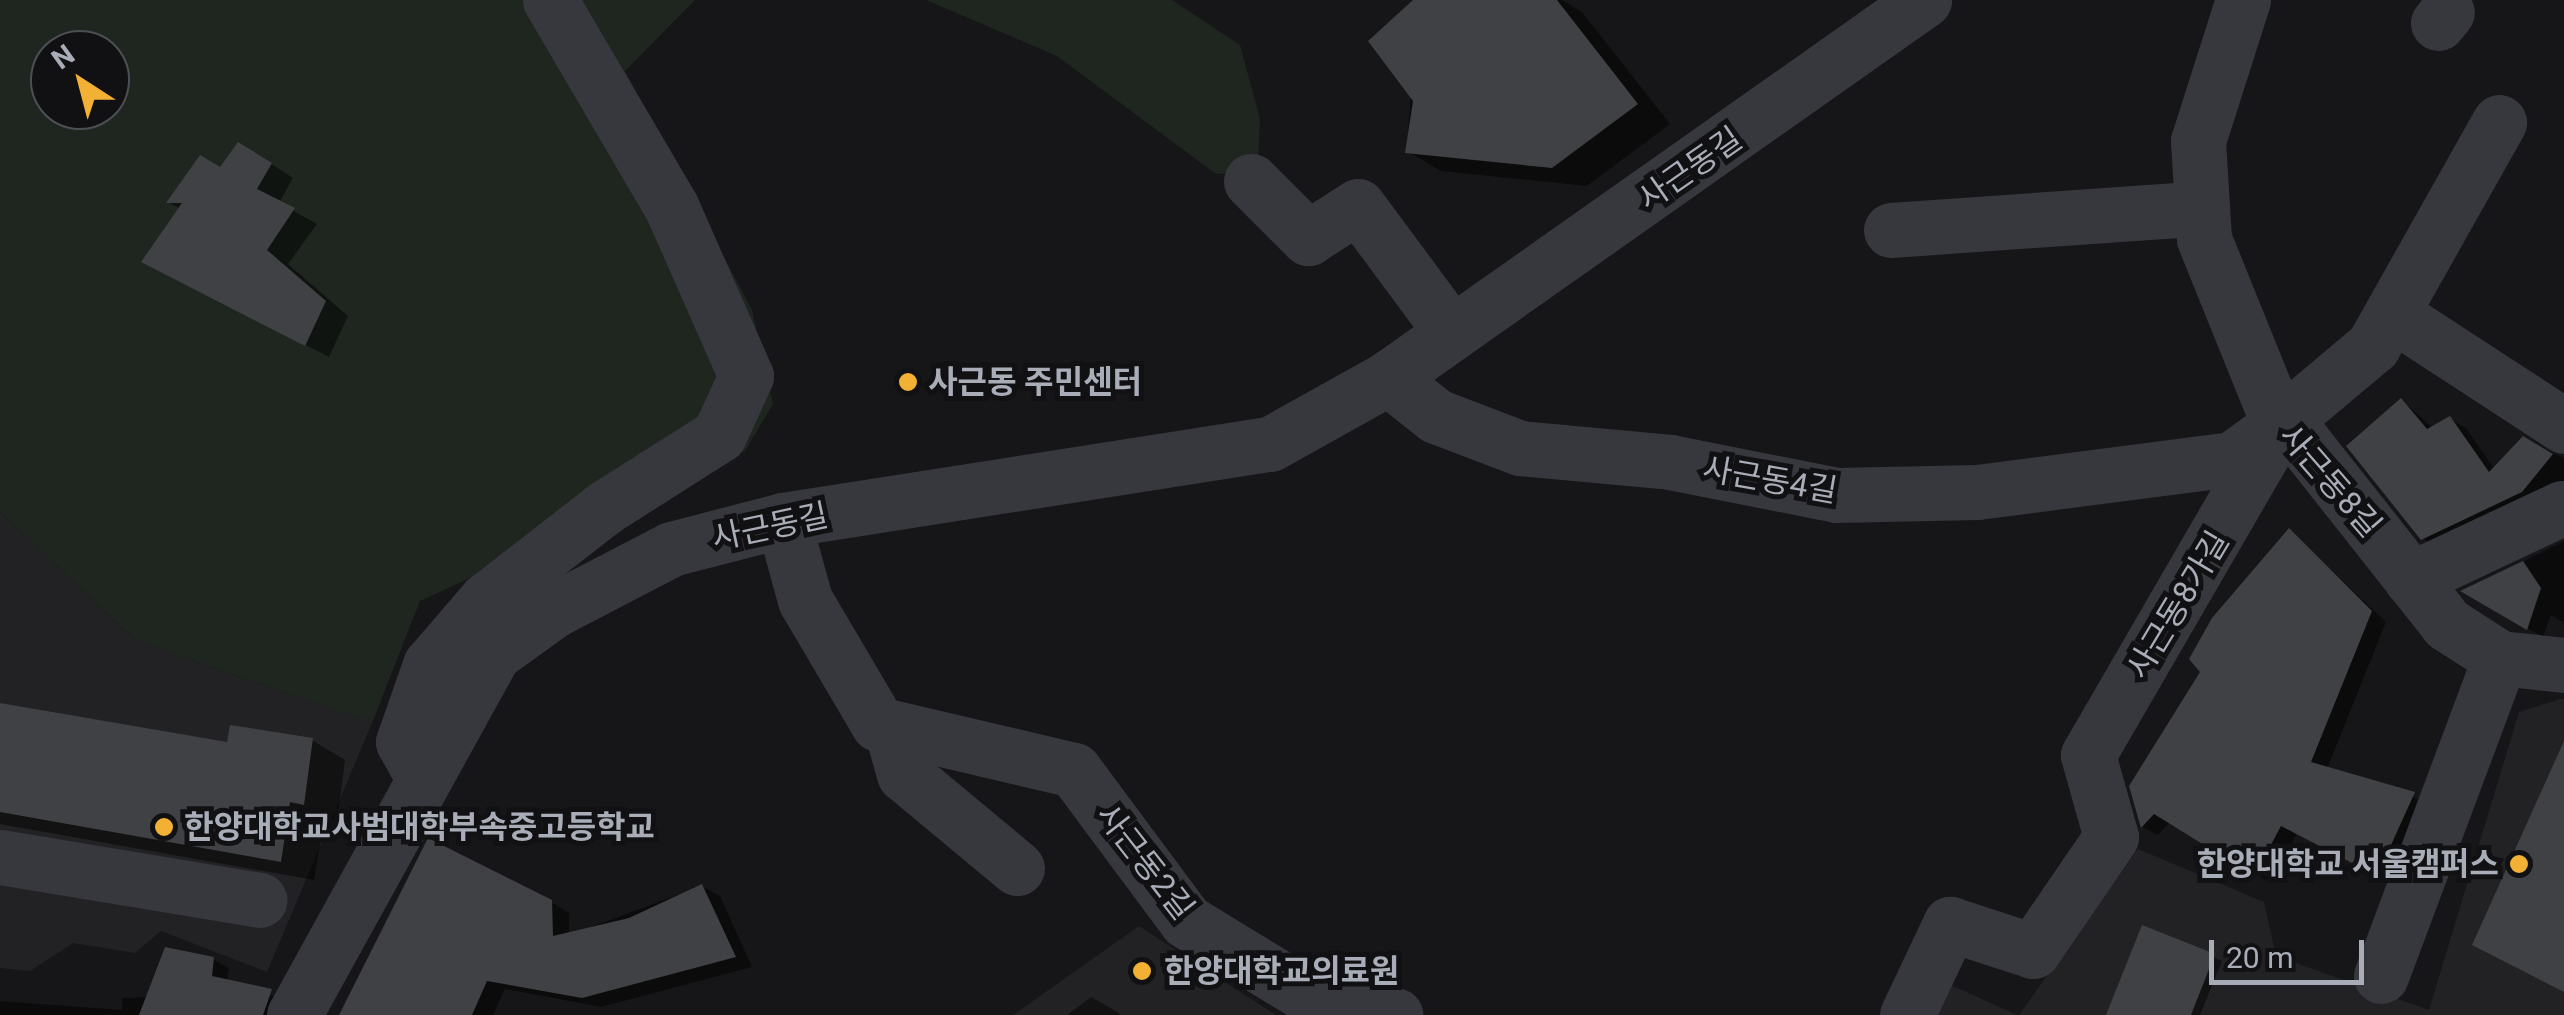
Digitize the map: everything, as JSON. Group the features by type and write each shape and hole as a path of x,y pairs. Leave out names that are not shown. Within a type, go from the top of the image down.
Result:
{"street":[{"path":"422,776 403,742 430,665 486,600 720,435 746,376 672,208 550,0"},
{"name":"사근동길","path":"294,1015 422,776 493,654 554,610 671,550 783,520 1270,444 1388,378 1924,0"},
{"name":"사근동8길","path":"2244,0 2198,141 2204,239 2279,425 2306,444 2447,624 2500,658 2564,665"},
{"name":"사근동8가길","path":"1906,1015 1950,924 2034,951 2111,837 2088,755 2279,425 2373,346 2499,122"},
{"path":"1252,182 1308,238 1358,206 1452,333"},
{"path":"1891,230 2202,208"},
{"path":"2394,314 2564,426"},
{"name":"사근동4길","path":"1388,378 1436,416 1520,448 1670,462 1836,495 1978,492 2232,458 2279,425"},
{"path":"2411,578 2562,508"},
{"path":"783,520 804,600 878,724 891,728 904,774 1017,868"},
{"path":"2381,976 2500,658"},
{"name":"사근동2길","path":"891,728 1074,770 1186,921 1314,999 1396,1015"},
{"path":"0,857 258,900"}],"shaded area":[{"path":"0,0 695,0 625,71 752,310 773,404 745,451 420,601 372,723 137,641 0,512"},
{"path":"926,0 1172,0 1240,45 1260,119 1258,171 1216,174 1057,56"},
{"name":"한양대학교사범대학부속중고등학교","path":"0,512 137,641 372,723 267,972 161,931 135,953 73,943 30,971 0,968"},
{"name":"한양대학교 서울캠퍼스","path":"2564,698 2564,1015 2019,1015 2138,849 2264,902 2276,956 2429,1010 2519,712"},
{"name":"한양대학교의료원","path":"1139,926 1276,1015 1013,1015"},
{"path":"1951,985 2017,1015 1936,1015"}],"building":[{"path":"1413,0 1557,0 1638,104 1552,168 1405,153 1413,101 1368,41"},
{"path":"238,142 272,163 257,189 295,208 267,250 326,301 305,346 141,262 182,203 166,203 200,155 220,167"},
{"path":"2401,398 2427,429 2450,416 2489,472 2523,436 2553,454 2522,492 2421,540 2346,446"},
{"path":"2289,528 2372,611 2311,762 2415,792 2377,876 2281,826 2254,876 2154,814 2141,828 2129,786 2200,672 2189,659 2212,618"},
{"path":"2523,561 2541,588 2527,630 2460,591"},
{"path":"0,703 227,742 230,725 313,738 304,805 290,802 281,862 0,812"},
{"path":"2564,741 2564,992 2472,945"},
{"path":"428,838 552,900 553,936 629,918 702,884 736,957 582,998 487,981 472,1015 339,1015"},
{"path":"2142,925 2215,954 2191,1015 2106,1015"},
{"path":"165,947 214,957 212,976 272,989 263,1015 139,1015"}],"place":[{"name":"사근동 주민센터","path":"908,382"},
{"name":"한양대학교사범대학부속중고등학교","path":"164,827"},
{"name":"한양대학교 서울캠퍼스","path":"2519,864"},
{"name":"한양대학교의료원","path":"1142,971"}]}
